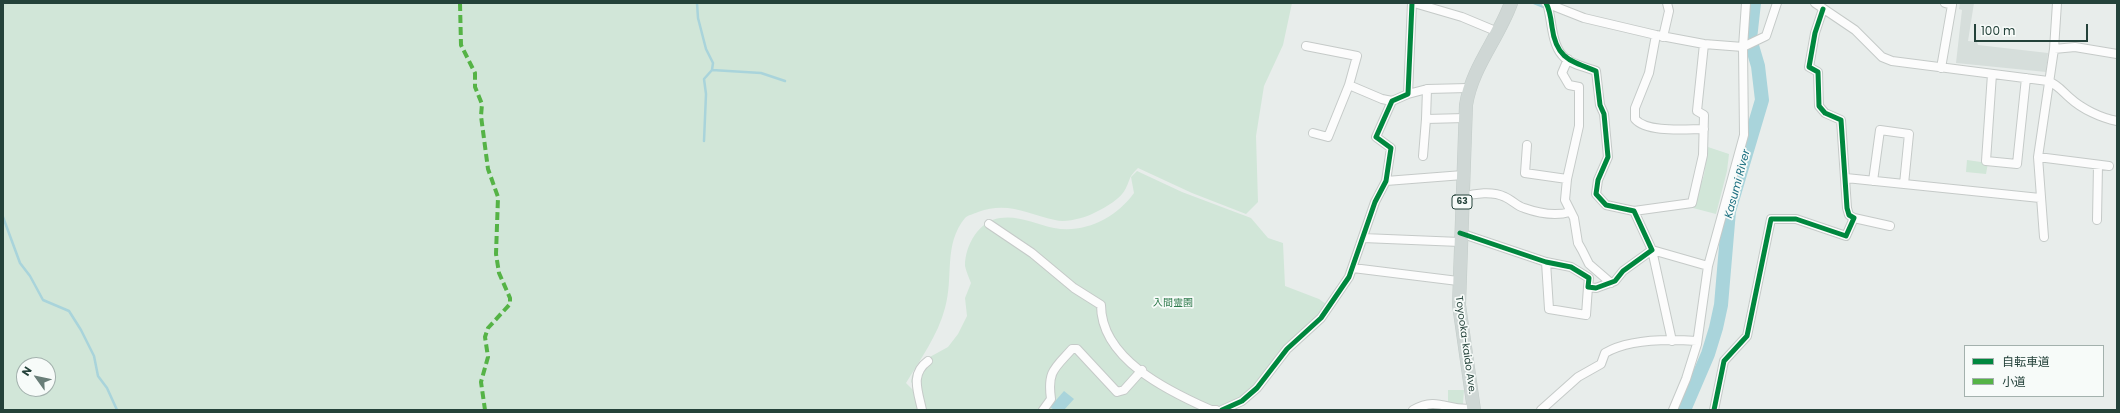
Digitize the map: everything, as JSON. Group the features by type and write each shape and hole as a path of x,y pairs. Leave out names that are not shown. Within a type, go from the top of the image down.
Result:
{"main road":[{"name":"Toyooka-kaido Ave.","path":"1474,409 1459,305 1458,280 1465,118 1468,88 1477,67 1498,32 1512,3"}],"street":[{"path":"1408,94 1413,3 1462,17 1498,32"},
{"path":"1546,3 1584,18 1659,36 1704,44 1743,47 1764,39 1777,3"},
{"path":"1546,3 1555,40 1562,55 1568,59 1596,70 1600,105 1604,114 1608,157 1598,180 1596,194 1606,205 1634,211 1692,203 1701,164 1704,129 1704,115 1697,111 1704,44"},
{"path":"1667,3 1669,11 1659,36 1649,73 1634,108 1634,120 1638,123 1663,129 1704,129"},
{"path":"1673,410 1686,379 1697,341 1708,266 1744,135 1742,106 1743,47 1746,3"},
{"path":"1814,3 1855,30 1882,56 1905,64 2048,81 2058,85 2070,98 2087,110 2117,121"},
{"path":"1941,68 1952,5 1945,3"},
{"path":"2044,237 2038,157 2048,81 2054,49 2057,3"},
{"path":"1824,9 1815,33 1809,67 1818,72 1817,94 1819,106 1825,112 1841,120 1842,155 1846,178 1847,208 1849,215 1854,218 1890,226"},
{"path":"1306,46 1357,56 1349,85 1328,136 1314,134"},
{"path":"2054,49 2075,47 2117,54"},
{"path":"1568,59 1562,73 1569,85 1579,87 1580,100 1579,126 1567,179 1565,200 1577,226 1578,243 1590,264 1611,283"},
{"path":"1992,74 1986,160 2017,164 2026,78"},
{"path":"1349,85 1382,99 1392,101 1408,94 1427,90 1468,88"},
{"path":"1424,156 1427,90"},
{"path":"1222,410 1249,396 1258,388 1287,349 1321,318 1353,268 1376,202 1386,181 1391,148 1376,137 1392,101"},
{"path":"1426,119 1465,118"},
{"path":"1873,181 1880,130 1909,134 1904,184"},
{"path":"1527,145 1525,173 1567,179"},
{"path":"2038,157 2109,166"},
{"path":"2097,220 2098,165"},
{"path":"1386,181 1463,175"},
{"path":"1846,178 2040,198"},
{"path":"1462,197 1475,193 1498,194 1524,208 1560,215 1570,212"},
{"path":"1634,211 1652,250 1672,341"},
{"path":"1714,410 1724,361 1747,336 1770,218 1796,219 1846,236 1854,218"},
{"path":"989,224 1032,253 1074,288 1101,305 1107,332 1114,347 1162,387 1211,410 1216,410"},
{"path":"1363,238 1460,238 1546,262 1570,267 1589,278 1586,315 1549,309 1546,262"},
{"path":"1652,250 1708,266"},
{"path":"1588,287 1596,288 1615,281 1623,271 1652,250"},
{"path":"1353,268 1458,280"},
{"path":"1541,410 1578,377 1601,364 1605,353 1613,348 1629,343 1697,341"},
{"path":"1043,410 1051,399 1049,379 1051,373 1072,349 1077,349 1117,392 1124,390 1142,370"},
{"path":"922,410 916,376 919,370 928,361"},
{"path":"1413,410 1428,403 1452,409 1474,409"}],"shaded area":[{"path":"1960,3 1974,3 1968,41 1977,42 1978,45 2048,53 2046,72 1956,63 1962,10 1959,9"}],"green space":[{"path":"3,3 1292,3 1283,45 1264,86 1256,136 1258,202 1246,214 1192,193 1138,168 1131,176 1121,196 1100,210 1081,218 1059,221 1008,208 989,209 969,215 958,228 951,250 948,296 942,318 928,347 906,383 913,390 918,410 3,410"},
{"path":"1708,147 1729,154 1727,171 1716,214 1693,208 1704,175"},
{"path":"1967,160 1988,163 1986,174 1966,172"},
{"name":"入間霊園","path":"1137,171 1182,192 1251,218 1268,238 1283,243 1285,286 1319,299 1326,304 1319,314 1255,385 1242,397 1219,410 919,410 915,386 911,382 912,376 918,365 948,347 958,334 967,316 965,298 971,283 965,266 966,258 971,242 980,229 992,220 1007,217 1054,228 1077,229 1088,226 1109,217 1127,202 1134,193 1131,177"},
{"path":"1448,390 1464,390 1463,404 1448,404"}],"water":[{"path":"1064,391 1074,399 1064,410 1054,410 1050,407"}],"waterway":[{"path":"697,3 698,18 706,49 713,63 712,70 704,79 706,94 704,141"},
{"path":"1534,3 1544,7 1545,5"},
{"name":"Kasumi River","path":"1684,410 1708,354 1716,328 1721,305 1729,211 1762,100 1758,66 1750,39 1754,3"},
{"path":"712,70 761,73 785,81"},
{"path":"3,217 20,263 30,276 43,300 69,311 81,330 94,356 98,376 107,388 117,410"}],"marked path":[{"path":"460,3 461,45 475,73 475,87 482,104 481,116 488,169 498,197 496,254 499,273 510,298 510,304 488,328 485,337 488,357 481,382 485,410"}],"cycle path":[{"path":"1222,410 1242,401 1257,388 1287,349 1321,318 1349,277 1375,202 1386,181 1391,148 1376,137 1392,101 1408,94 1412,3"},
{"path":"1460,233 1546,262 1571,267 1589,278 1588,287 1596,288 1615,281 1623,271 1652,250 1634,211 1606,205 1596,194 1598,180 1608,157 1604,114 1600,105 1596,71 1572,61 1561,52 1554,37 1546,3"},
{"path":"1714,410 1724,361 1747,336 1771,219 1796,219 1846,236 1854,218 1849,215 1847,208 1841,120 1825,113 1819,106 1818,72 1809,67 1815,33 1823,9"}]}
